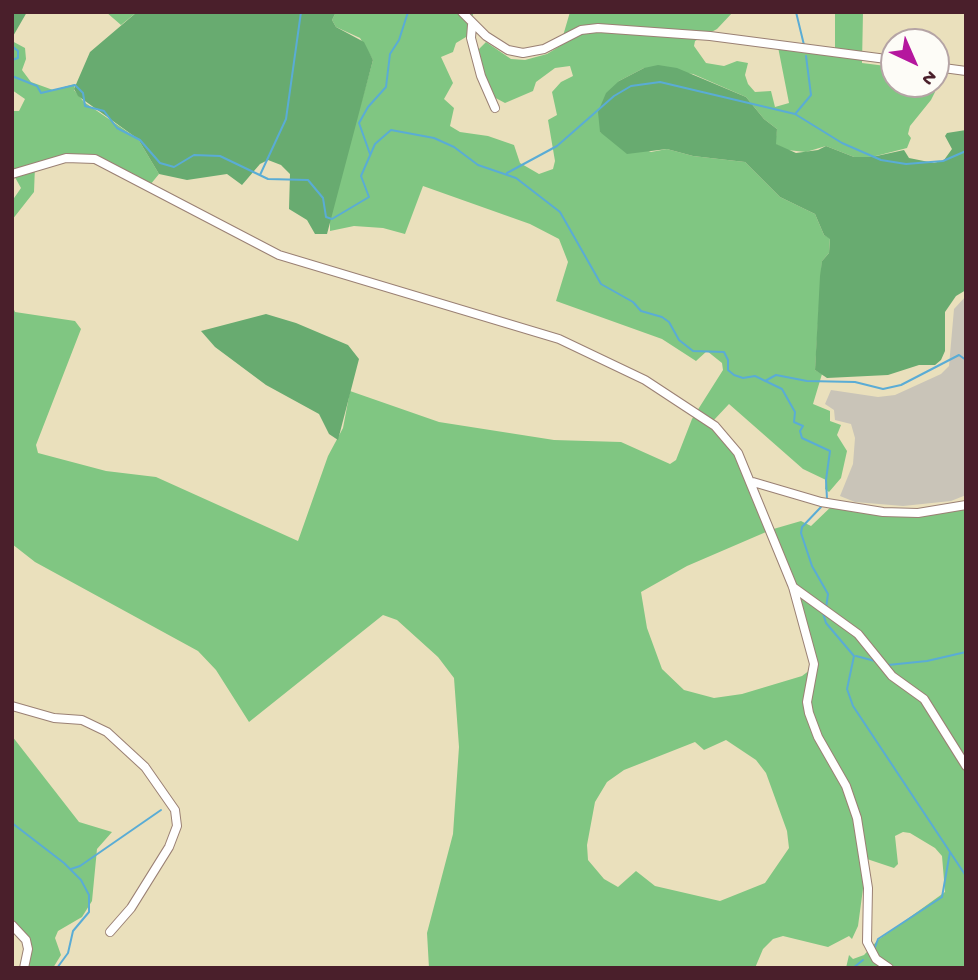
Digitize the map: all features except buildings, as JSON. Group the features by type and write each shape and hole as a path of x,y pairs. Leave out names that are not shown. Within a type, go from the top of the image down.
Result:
{"street":[{"path":"462,12 472,25 508,50 523,53 544,49 580,30 598,28 722,37 880,58"},
{"path":"472,25 471,38 481,76 495,108"},
{"path":"12,174 66,158 96,159 279,255 559,339 645,380 705,418 732,443 752,482 770,534 793,587 814,664 807,702 809,713 818,737 846,786 857,818 868,888 867,942 876,959 889,968"},
{"path":"752,482 821,502 902,514 939,511 966,505"},
{"path":"793,587 867,642 892,676 924,699 966,766"},
{"path":"12,706 54,718 82,720 107,732 145,767 175,810 177,826 170,847 131,908 110,932"},
{"path":"12,925 26,940 29,949 24,968"}],"shaded area":[{"path":"966,296 966,495 951,501 903,506 855,502 840,496 853,464 855,438 851,424 835,420 834,410 825,404 831,390 878,397 895,395 941,374 949,366 954,309"}],"green space":[{"path":"12,12 27,12 12,38"},
{"path":"106,12 137,12 121,25"},
{"path":"137,12 336,12 332,20 336,27 364,42 373,60 327,234 315,234 307,220 289,209 290,174 281,165 268,160 260,164 242,185 227,174 187,180 159,174 138,139 78,96 74,89 90,52"},
{"path":"336,12 474,12 469,24 476,31 456,43 453,52 441,57 453,83 444,99 454,108 450,126 460,132 488,136 514,145 520,163 539,174 553,169 555,161 548,120 557,115 552,92 561,82 573,76 570,66 555,68 536,82 533,91 505,103 490,95 477,51 486,42 511,59 525,60 547,54 560,46 570,12 733,12 717,29 695,41 694,46 706,63 724,66 737,61 748,63 745,75 748,84 755,92 771,91 775,107 789,103 778,47 835,56 835,12 863,12 862,63 880,65 880,98 932,98 910,126 908,134 911,138 907,148 872,157 854,157 826,146 806,152 787,150 775,144 777,129 764,119 746,97 693,74 644,68 619,81 600,132 651,152 667,149 693,156 745,162 780,197 815,214 824,235 830,238 829,253 822,261 815,370 822,374 813,404 830,411 830,421 841,425 837,435 847,451 841,478 829,492 825,489 826,480 803,469 729,404 713,421 731,447 752,490 766,532 687,566 641,592 647,628 662,669 684,690 714,698 742,694 802,676 818,664 770,530 801,521 811,526 836,502 851,509 928,513 966,504 966,968 846,968 849,955 853,959 864,955 878,940 945,892 942,856 935,848 910,833 903,832 895,836 898,864 894,868 867,859 858,926 852,939 849,936 828,947 783,936 773,939 763,949 755,968 429,968 427,933 453,834 459,747 454,678 438,657 397,620 383,615 249,722 216,670 198,651 35,562 12,544 12,305 15,312 75,321 81,329 36,445 38,453 106,471 156,477 298,541 328,456 343,428 350,391 439,422 554,440 621,442 670,464 676,460 692,419 723,370 722,363 707,351 696,361 662,339 556,301 568,262 559,239 530,224 423,186 405,234 383,228 354,226 330,231 330,214 373,60 360,38 336,27 332,20","holes":["726,740 756,760 766,773 787,831 789,848 765,883 720,901 655,886 636,871 618,887 604,879 588,860 587,845 595,802 607,782 624,770 695,742 704,750"]},
{"path":"12,41 25,48 26,59 22,70 31,82 53,90 75,84 74,90 84,102 138,139 159,174 150,185 97,158 35,166 34,192 12,220 12,201 21,188 12,172 12,111 19,111 25,99 12,90"},
{"path":"658,65 677,68 746,97 764,119 777,129 776,144 796,153 826,146 854,157 872,157 904,150 909,158 934,163 944,160 952,149 945,136 947,133 966,130 966,290 956,296 945,312 945,351 941,360 935,365 919,365 888,375 827,378 815,370 820,276 822,261 829,253 830,239 824,235 815,214 780,197 745,162 693,156 667,149 627,154 600,132 598,112 606,93 619,81 644,68"},
{"path":"266,314 296,323 348,345 359,359 338,440 329,434 319,414 266,385 215,347 201,331"},
{"path":"12,736 79,822 112,832 97,849 92,901 82,917 58,931 55,938 61,955 53,968 25,968 27,947 12,928"}],"waterway":[{"path":"260,175 286,119 301,12"},
{"path":"370,154 359,123 368,107 386,87 390,54 399,40 408,12"},
{"path":"796,12 804,45"},
{"path":"12,46 18,51 18,58 12,60"},
{"path":"796,113 811,95 806,56"},
{"path":"12,76 37,86 41,93 75,85 83,93 85,106 104,111 117,128 140,140 160,163 174,167 194,155 220,156 268,179 308,180 323,198 326,217 332,219 369,197 361,176 375,144 391,130 434,138 454,147 478,165 516,178 560,212 601,284 633,302 641,311 669,322 679,340 693,351 724,352 728,360 728,370 734,375 743,378 755,376 782,389 795,412 794,422 803,426 800,431 802,438 830,451 826,480 827,499"},
{"path":"507,173 557,146 614,96 631,86 660,82 795,114 842,143 881,160 906,164 943,161 966,151"},
{"path":"765,381 776,375 807,381 855,382 883,389 901,385 959,355 966,360"},
{"path":"821,507 802,527 801,533 812,566 828,594 826,608"},
{"path":"823,613 826,623 854,656 847,689 853,706 966,876"},
{"path":"888,665 927,661 966,652"},
{"path":"856,656 875,661"},
{"path":"71,869 80,866 161,810"},
{"path":"12,823 64,863 81,880 89,895 89,912 73,931 68,953 57,968"},
{"path":"874,950 878,939 942,897 950,852"},
{"path":"853,968 863,960"}]}
